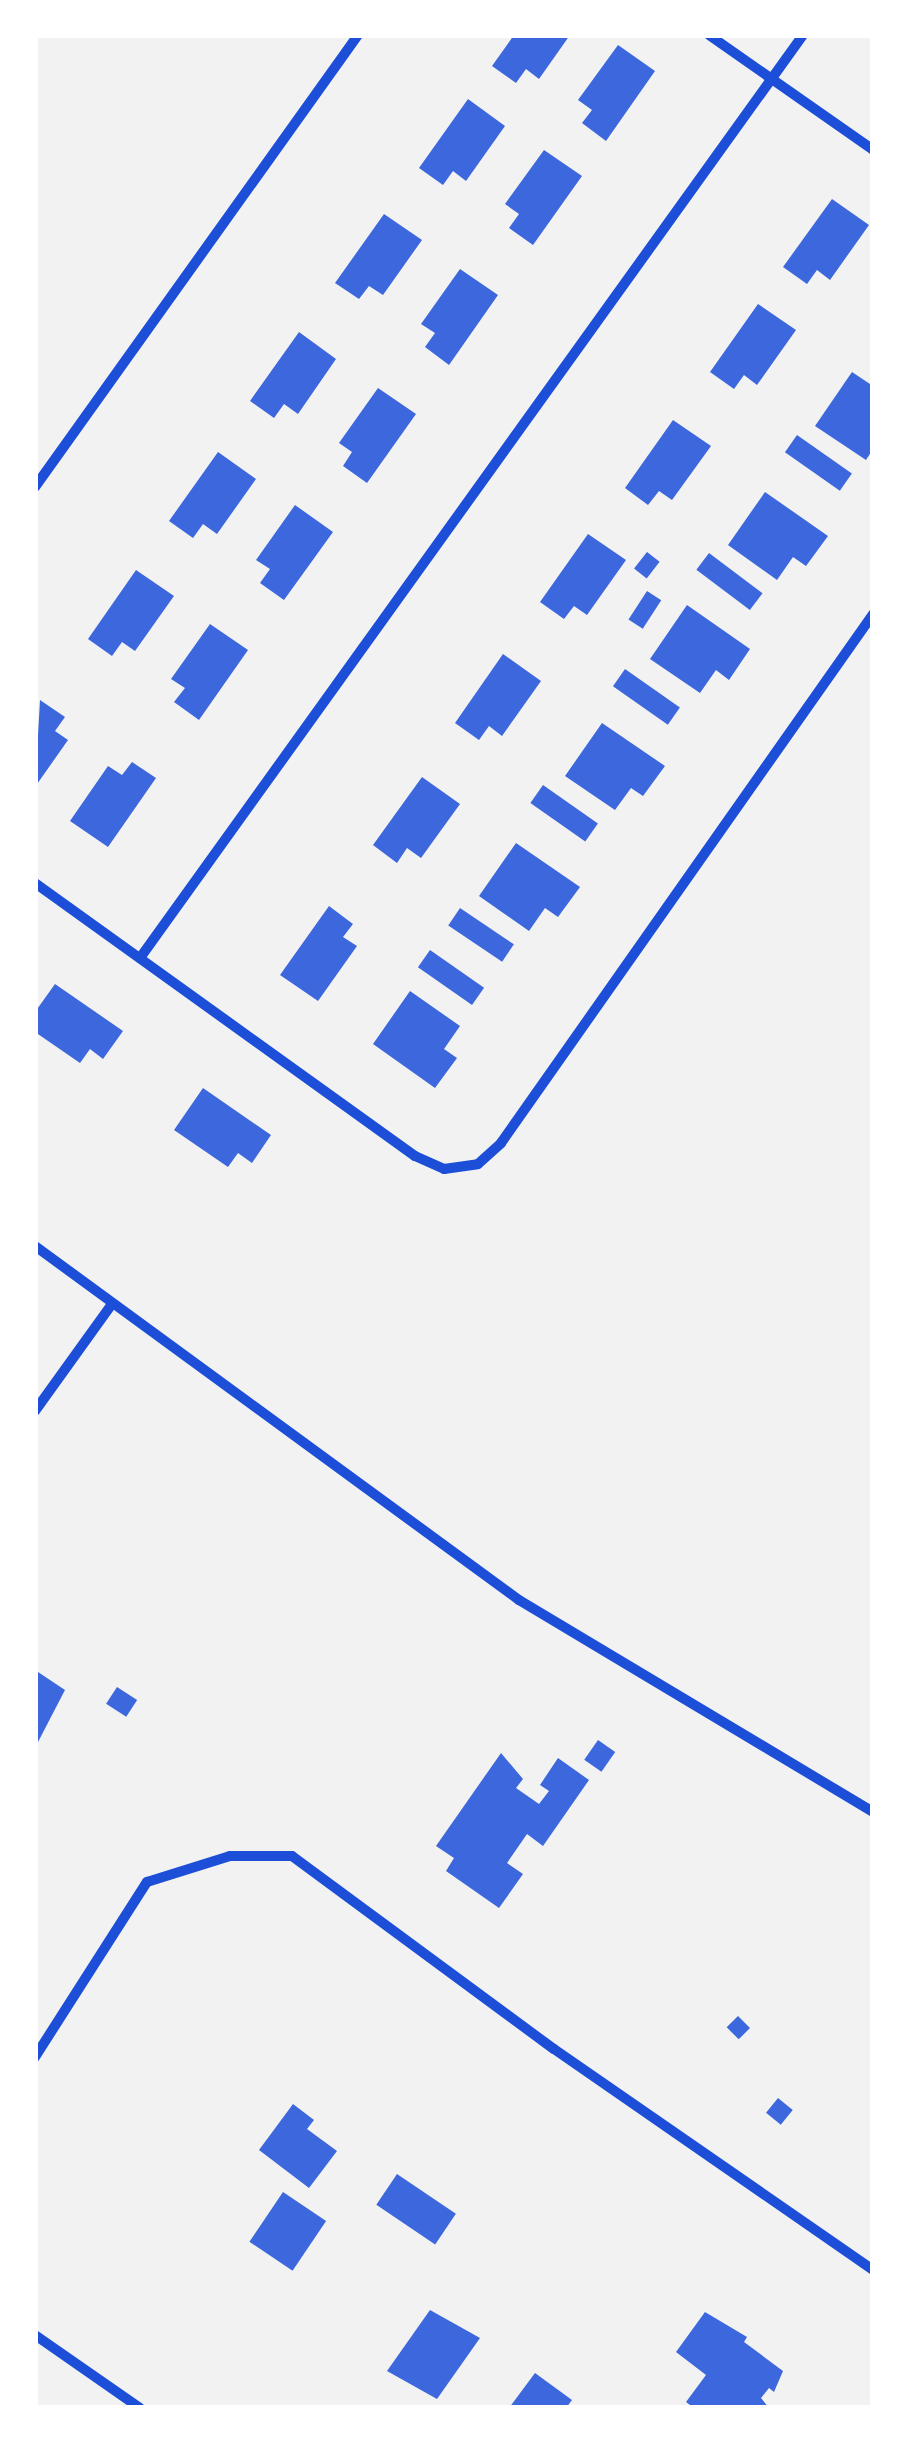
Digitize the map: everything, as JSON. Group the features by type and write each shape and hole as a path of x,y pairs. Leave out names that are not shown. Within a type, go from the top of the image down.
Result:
{"street":[{"path":"35,487 358,35"},
{"path":"709,35 873,150"},
{"path":"140,958 803,35"},
{"path":"35,883 415,1156 444,1170 478,1164 501,1143 873,614"},
{"path":"35,1246 519,1600 873,1812"},
{"path":"35,1411 112,1304"},
{"path":"35,2057 147,1882 230,1856 292,1856 554,2050 873,2270"},
{"path":"35,2335 140,2408"}],"building":[{"path":"514,35 570,35 539,79 526,69 516,83 492,66"},
{"path":"618,45 655,71 606,141 582,123 592,110 578,100"},
{"path":"468,99 505,126 466,181 453,171 443,185 419,168"},
{"path":"544,150 582,176 533,245 509,228 519,214 505,204"},
{"path":"832,199 869,225 830,280 817,270 807,284 783,267"},
{"path":"384,214 422,240 383,295 369,286 359,299 335,283"},
{"path":"460,269 498,295 449,365 425,347 435,333 421,324"},
{"path":"758,304 796,330 757,385 744,375 734,389 710,372"},
{"path":"299,332 336,359 298,414 284,404 274,418 250,401"},
{"path":"852,372 873,386 873,449 866,460 815,426"},
{"path":"378,388 416,414 367,483 343,466 352,452 339,443"},
{"path":"673,420 711,446 672,500 659,491 648,505 625,488"},
{"path":"797,435 852,473 840,491 785,452"},
{"path":"218,452 256,479 217,534 203,524 193,538 169,521"},
{"path":"765,492 828,536 806,566 793,557 777,580 728,545"},
{"path":"295,505 333,532 284,600 260,583 270,569 256,560"},
{"path":"588,534 626,560 587,615 574,606 564,619 540,602"},
{"path":"647,552 660,562 647,578 634,569"},
{"path":"709,553 763,593 750,610 696,570"},
{"path":"136,570 174,596 135,651 122,642 112,656 88,639"},
{"path":"647,591 661,600 643,629 628,620"},
{"path":"687,605 750,649 729,680 716,670 700,693 650,659"},
{"path":"210,624 248,650 199,720 174,702 185,688 171,679"},
{"path":"503,654 541,681 502,736 489,726 479,740 455,723"},
{"path":"625,669 680,707 668,725 613,686"},
{"path":"40,700 65,717 55,731 68,740 35,787"},
{"path":"602,723 665,766 643,796 631,788 615,810 565,776"},
{"path":"132,762 156,778 108,847 70,821 108,766 122,775"},
{"path":"422,777 460,804 421,858 407,848 397,863 373,845"},
{"path":"543,785 598,823 585,841 530,803"},
{"path":"516,843 580,887 558,917 545,908 529,931 479,896"},
{"path":"329,906 353,924 343,937 357,946 318,1001 280,975"},
{"path":"460,908 514,944 502,962 448,925"},
{"path":"430,950 484,988 472,1005 418,967"},
{"path":"55,984 123,1031 103,1059 90,1049 80,1063 35,1032 35,1012"},
{"path":"410,991 460,1026 444,1049 457,1058 435,1088 373,1044"},
{"path":"203,1088 271,1135 252,1163 238,1153 228,1167 174,1130"},
{"path":"35,1670 65,1690 38,1742 35,1740"},
{"path":"117,1687 137,1700 126,1717 106,1704"},
{"path":"598,1740 615,1752 601,1772 584,1760"},
{"path":"501,1753 523,1779 516,1788 539,1804 549,1791 540,1785 558,1758 589,1780 543,1846 527,1834 507,1863 523,1874 499,1908 446,1871 454,1858 436,1846"},
{"path":"738,2016 750,2028 739,2039 727,2027"},
{"path":"778,2098 793,2110 781,2125 766,2113"},
{"path":"293,2104 314,2120 307,2129 337,2151 309,2188 259,2150"},
{"path":"397,2174 456,2214 435,2244 376,2205"},
{"path":"283,2192 326,2221 293,2271 249,2242"},
{"path":"430,2310 480,2338 437,2399 387,2371"},
{"path":"705,2312 747,2337 744,2342 783,2371 774,2392 769,2388 761,2398 769,2408 694,2408 686,2402 706,2375 676,2352"},
{"path":"535,2373 572,2400 566,2408 509,2408"}]}
